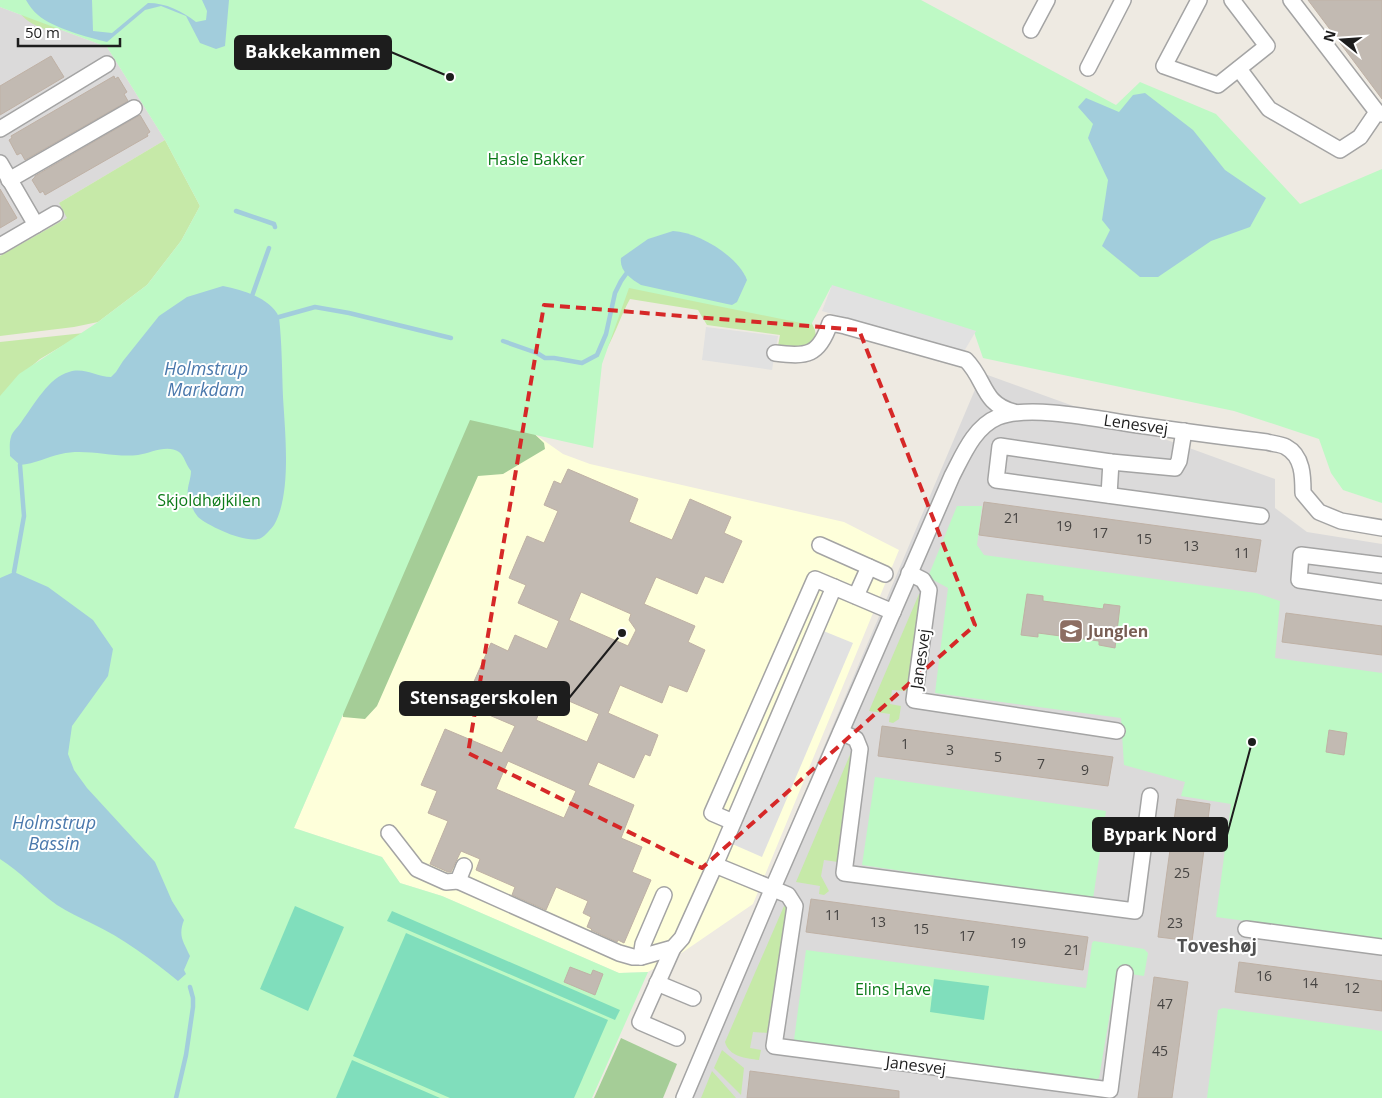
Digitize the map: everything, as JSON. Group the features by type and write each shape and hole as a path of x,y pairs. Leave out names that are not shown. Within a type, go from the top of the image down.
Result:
{"street":[{"path":"1031,30 1047,0"},
{"path":"1088,68 1123,0"},
{"path":"1199,0 1164,66 1218,85 1267,46 1232,0"},
{"path":"1239,69 1269,109 1340,150 1360,137 1379,113 1290,0"},
{"path":"0,129 107,64"},
{"path":"9,180 134,108"},
{"path":"0,163 36,225"},
{"path":"0,246 55,214"},
{"path":"775,353 807,354 824,340 830,323 845,326 966,360 974,368 993,402 1004,410 1014,412"},
{"name":"Lenesvej","path":"909,573 952,476 969,443 988,423 1014,412 1066,414 1267,442 1287,448 1298,460 1303,472 1303,493 1319,512 1341,521 1382,528"},
{"path":"1184,431 1179,461 1175,468 1112,462 1000,446 996,480 1261,516"},
{"path":"1109,495 1112,462"},
{"path":"820,546 885,574"},
{"path":"1382,565 1302,554 1299,580 1382,592"},
{"path":"856,596 869,566"},
{"path":"684,1098 909,573"},
{"name":"Janesvej","path":"909,573 923,580 929,590 914,700 1117,731"},
{"path":"734,822 712,814 815,579 893,612"},
{"path":"676,1038 640,1022 673,948 682,938 715,865 834,587"},
{"path":"841,732 856,738 860,749 844,873 1135,911 1150,796"},
{"path":"389,833 417,869 446,882 458,881 619,953 641,958 673,948"},
{"path":"715,865 772,890"},
{"path":"458,881 464,866"},
{"name":"Janesvej","path":"772,890 788,895 794,906 774,1046 1110,1090 1125,973"},
{"path":"641,958 643,944 664,895"},
{"path":"1246,929 1382,947"},
{"path":"657,983 693,998"}],"highlighted area":[{"path":"544,305 859,330 975,625 702,868 468,753"}],"shaded area":[{"path":"0,7 107,47 165,140 59,203 68,218 0,256"},
{"path":"832,285 976,331 963,353 822,311"},
{"path":"706,327 778,336 772,370 702,360"},
{"path":"982,373 1275,479 1275,508 1307,532 1382,544 1382,1098 684,1098 709,1038 751,919"},
{"path":"471,420 536,435 563,454 590,464 844,522 899,550 753,904 683,952 648,972 619,973 442,896 400,883 382,857 294,828"},
{"path":"821,630 853,643 762,857 730,843"}],"green space":[{"path":"0,0 921,0 1116,105 1140,82 1216,114 1300,204 1382,169 1382,503 1343,490 1331,473 1319,439 1234,411 983,358 974,332 831,287 811,325 629,288 602,364 593,448 470,420 294,828 382,857 400,883 442,896 619,973 648,972 592,1098 0,1098 0,396 19,374 98,322 147,285 181,241 200,206 165,140 107,47 0,7"},
{"path":"12,3 64,28 56,33 36,25 26,19"},
{"path":"165,140 200,206 181,241 147,285 98,322 74,327 0,336 0,256 67,218 59,203"},
{"path":"622,285 807,313 815,330 816,337 808,346 800,349 778,346 780,335 707,325 698,310 630,299 607,348"},
{"path":"84,333 40,359 19,377 0,398 0,342"},
{"path":"489,391 544,443 545,449 503,474 478,476 377,706 365,719 343,717 342,700 373,561"},
{"path":"957,506 982,506 977,545 984,555 1256,593 1280,601 1275,658 1382,673 1382,939 1216,917 1231,804 1181,796 1185,782 1124,765 1121,718 935,693 948,588 928,577"},
{"path":"919,594 921,594 908,691 892,690 890,704 901,706 899,719 893,723 889,722 890,714 869,711"},
{"path":"852,750 838,862 824,860 821,876 829,891 824,895 819,894 820,886 796,882"},
{"path":"875,777 1106,811 1093,899 862,865"},
{"path":"295,906 344,927 308,1011 260,989"},
{"path":"784,906 786,907 785,917 769,1033 753,1032 750,1048 761,1050 759,1060 734,1054 725,1042"},
{"path":"392,911 620,1010 615,1020 387,921"},
{"path":"406,933 608,1020 574,1098 450,1098 353,1056"},
{"name":"Elins Have","path":"1094,941 1144,949 1148,953 1144,976 1117,972 1099,1078 1094,1080 794,1040 806,950 1086,988 1092,943"},
{"path":"934,979 989,986 984,1020 930,1012"},
{"path":"1223,1008 1382,1031 1382,1098 1207,1098 1218,1010"},
{"path":"621,1038 677,1064 663,1098 594,1098"},
{"path":"722,1050 744,1068 741,1095 714,1068"},
{"path":"352,1060 440,1098 336,1098"},
{"path":"712,1071 736,1098 701,1098"}],"water":[{"path":"26,0 92,0 93,31 112,33 148,3 174,8 196,22 206,20 207,11 202,0 229,0 225,46 216,49 200,43 186,16 161,6 145,10 107,42 71,32 44,20 31,8"},
{"path":"1145,93 1193,130 1225,170 1266,198 1250,227 1211,241 1158,277 1140,277 1102,246 1110,230 1102,220 1108,180 1088,138 1093,124 1078,107 1086,98 1119,112 1133,95"},
{"path":"673,231 683,232 705,241 735,262 747,280 737,302 732,305 641,285 626,274 622,267 621,258 648,239"},
{"name":"Holmstrup Markdam","path":"223,286 239,290 263,300 275,310 279,317 286,445 285,480 280,512 274,525 264,536 255,539 238,537 210,525 198,517 188,496 191,471 181,453 174,450 164,449 129,456 70,452 20,465 10,456 10,442 13,433 42,392 55,380 62,375 75,371 85,371 111,377 159,316 187,297"},
{"name":"Holmstrup Bassin","path":"14,572 48,587 93,620 113,649 108,676 72,726 68,754 74,770 87,788 155,862 172,901 184,920 181,934 190,956 184,970 186,974 178,981 125,942 57,905 0,859 0,578"}],"building":[{"path":"1308,0 1382,0 1382,99"},
{"path":"51,56 64,77 0,115 0,86"},
{"path":"114,76 115,79 118,77 127,92 124,94 128,101 25,160 21,153 17,155 9,140 12,138 11,136"},
{"path":"140,115 150,132 147,134 148,136 45,195 43,191 40,193 32,180 35,176"},
{"path":"0,189 17,218 0,228"},
{"path":"568,469 638,499 629,522 672,540 690,499 731,517 724,533 742,541 723,583 705,576 697,594 656,577 644,604 695,626 688,642 705,650 687,692 669,685 662,703 620,685 608,713 658,735 650,756 645,754 634,778 598,762 588,785 634,805 621,838 642,847 632,872 651,880 624,943 618,940 617,942 587,927 591,917 583,913 588,901 556,887 546,910 512,895 515,887 476,870 480,859 461,851 451,872 430,864 448,821 428,813 437,791 421,785 445,729 502,753 515,726 482,712 490,693 472,686 491,643 508,651 515,635 547,649 559,621 518,603 526,585 509,578 527,536 544,543 558,511 544,505 554,481 561,484","holes":["581,592 631,614 629,620 636,630 628,646 569,620","548,692 599,714 587,742 536,720","508,761 576,791 564,818 496,789"]},
{"path":"984,502 1261,540 1256,572 979,535"},
{"path":"1027,594 1043,596 1043,601 1103,609 1104,604 1120,606 1115,648 1099,645 1099,641 1038,633 1038,637 1021,635"},
{"path":"1286,613 1382,626 1382,655 1282,642"},
{"path":"882,726 1113,757 1108,786 878,756"},
{"path":"1329,730 1347,733 1344,755 1326,752"},
{"path":"1177,799 1210,804 1192,941 1158,937"},
{"path":"811,899 1088,937 1083,970 806,932"},
{"path":"1239,962 1382,981 1382,1011 1235,992"},
{"path":"570,967 591,975 593,970 603,974 595,995 564,982"},
{"path":"1154,977 1188,982 1172,1098 1138,1098"},
{"path":"750,1071 899,1091 899,1098 747,1098"}],"waterway":[{"path":"236,211 274,224 275,227"},
{"path":"252,296 269,248"},
{"path":"503,341 537,353 545,358 582,363 597,355 606,334 615,293 626,274"},
{"path":"279,317 315,307 349,313 451,338"},
{"path":"14,572 24,516 20,465"},
{"path":"176,1098 186,1055 193,1007 190,987"}],"place":[{"name":"Bakkekammen","path":"450,77"},
{"name":"Junglen","path":"1071,631"},
{"name":"Stensagerskolen","path":"622,633"},
{"name":"Bypark Nord","path":"1252,742"}],"district":[{"name":"Toveshøj","path":"1217,946"}],"park label":[{"name":"Hasle Bakker","path":"536,159"},
{"name":"Skjoldhøjkilen","path":"209,500"}]}
